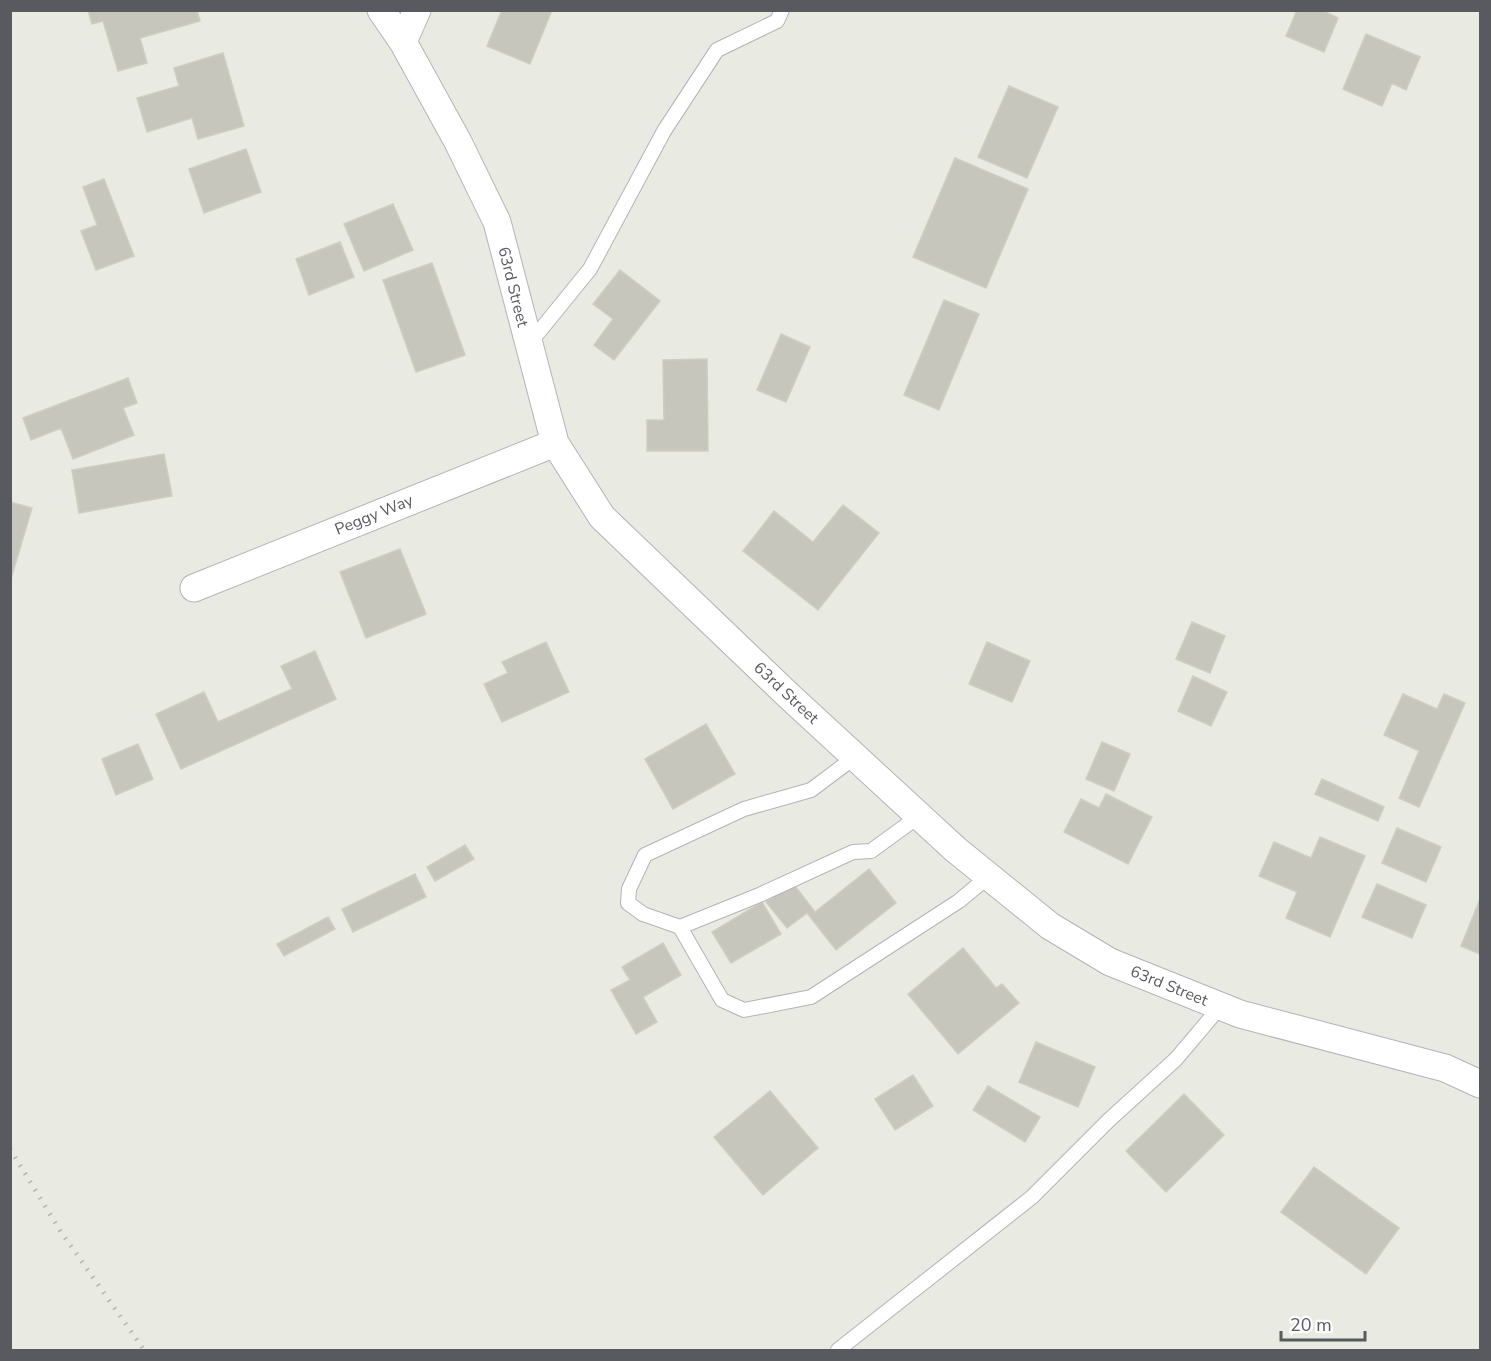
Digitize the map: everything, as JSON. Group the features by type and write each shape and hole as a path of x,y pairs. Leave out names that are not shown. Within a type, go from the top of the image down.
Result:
{"street":[{"name":"63rd Street","path":"381,10 403,42 458,142 497,222 527,346 555,443 602,517 919,816 1050,926 1110,962 1220,1007 1445,1068 1480,1084"},
{"path":"403,42 417,10"},
{"name":"Peggy Way","path":"194,588 555,443"}],"lane":[{"path":"527,346 590,268 664,131 717,50 777,21 782,10"},
{"path":"855,757 811,790 744,809 645,855 628,889 627,903 643,914 680,927 722,1000 744,1010 811,997 960,901 989,876"},
{"path":"680,927 757,896 853,852 871,851 919,816"},
{"path":"838,1350 1032,1197 1109,1119 1176,1059 1220,1007"}],"building":[{"path":"88,10 197,10 200,21 140,38 147,63 118,71 103,21 92,24"},
{"path":"502,10 552,10 530,64 487,46"},
{"path":"1297,10 1322,10 1338,18 1324,52 1286,36"},
{"path":"1366,34 1420,57 1406,90 1392,83 1382,106 1343,89"},
{"path":"223,53 244,126 198,139 192,118 147,132 137,98 179,86 174,68"},
{"path":"1009,86 1058,107 1027,178 978,157"},
{"path":"246,149 261,192 204,213 189,169"},
{"path":"955,158 1028,189 986,288 913,257"},
{"path":"104,179 134,256 96,270 81,231 97,225 83,187"},
{"path":"393,204 413,250 364,271 344,224"},
{"path":"340,242 354,277 309,295 296,259"},
{"path":"432,263 465,355 416,372 383,280"},
{"path":"620,270 660,301 614,360 594,345 613,319 593,304"},
{"path":"944,300 979,314 939,410 904,395"},
{"path":"781,334 810,347 786,402 757,390"},
{"path":"707,359 708,451 647,451 647,420 664,420 663,360"},
{"path":"128,378 137,403 123,408 134,435 73,459 61,428 31,440 23,418"},
{"path":"164,454 172,496 79,513 72,470"},
{"path":"10,502 32,508 10,582"},
{"path":"843,505 879,533 818,610 743,551 774,511 813,542"},
{"path":"400,549 426,614 366,638 340,572"},
{"path":"1192,622 1225,636 1210,673 1176,659"},
{"path":"546,642 569,692 502,722 484,684 508,673 502,662"},
{"path":"987,642 1030,661 1012,702 969,684"},
{"path":"315,651 336,699 181,769 156,714 204,692 218,722 292,689 281,666"},
{"path":"1193,676 1227,692 1211,726 1178,711"},
{"path":"1403,694 1437,709 1444,694 1465,703 1419,807 1399,798 1419,751 1384,735"},
{"path":"706,724 735,774 673,809 645,759"},
{"path":"1102,742 1130,754 1114,791 1086,779"},
{"path":"138,744 153,779 116,795 102,759"},
{"path":"1322,779 1384,807 1378,821 1315,794"},
{"path":"1106,794 1152,817 1128,864 1064,832 1081,799 1099,808"},
{"path":"1397,828 1441,847 1426,882 1382,863"},
{"path":"1320,837 1365,856 1330,937 1286,918 1297,892 1259,876 1274,842 1311,858"},
{"path":"465,845 474,859 435,881 427,867"},
{"path":"869,869 896,903 836,950 807,913 787,928 766,902 792,882 815,912"},
{"path":"415,874 426,897 353,932 342,909"},
{"path":"1377,884 1426,905 1412,938 1362,917"},
{"path":"1480,899 1480,954 1461,946"},
{"path":"762,902 781,934 731,963 712,932"},
{"path":"328,917 335,929 284,956 277,944"},
{"path":"663,943 681,975 643,997 657,1022 636,1034 611,990 630,980 622,967"},
{"path":"963,948 996,988 1002,984 1019,1003 958,1054 908,994"},
{"path":"1036,1042 1095,1067 1078,1107 1019,1082"},
{"path":"913,1075 933,1106 895,1130 875,1099"},
{"path":"988,1086 1040,1117 1025,1142 973,1110"},
{"path":"770,1091 818,1148 763,1195 714,1137"},
{"path":"1184,1094 1224,1135 1166,1192 1126,1151"},
{"path":"1314,1167 1399,1228 1366,1274 1281,1212"}],"railway":[{"path":"10,1149 61,1232 144,1350"}]}
